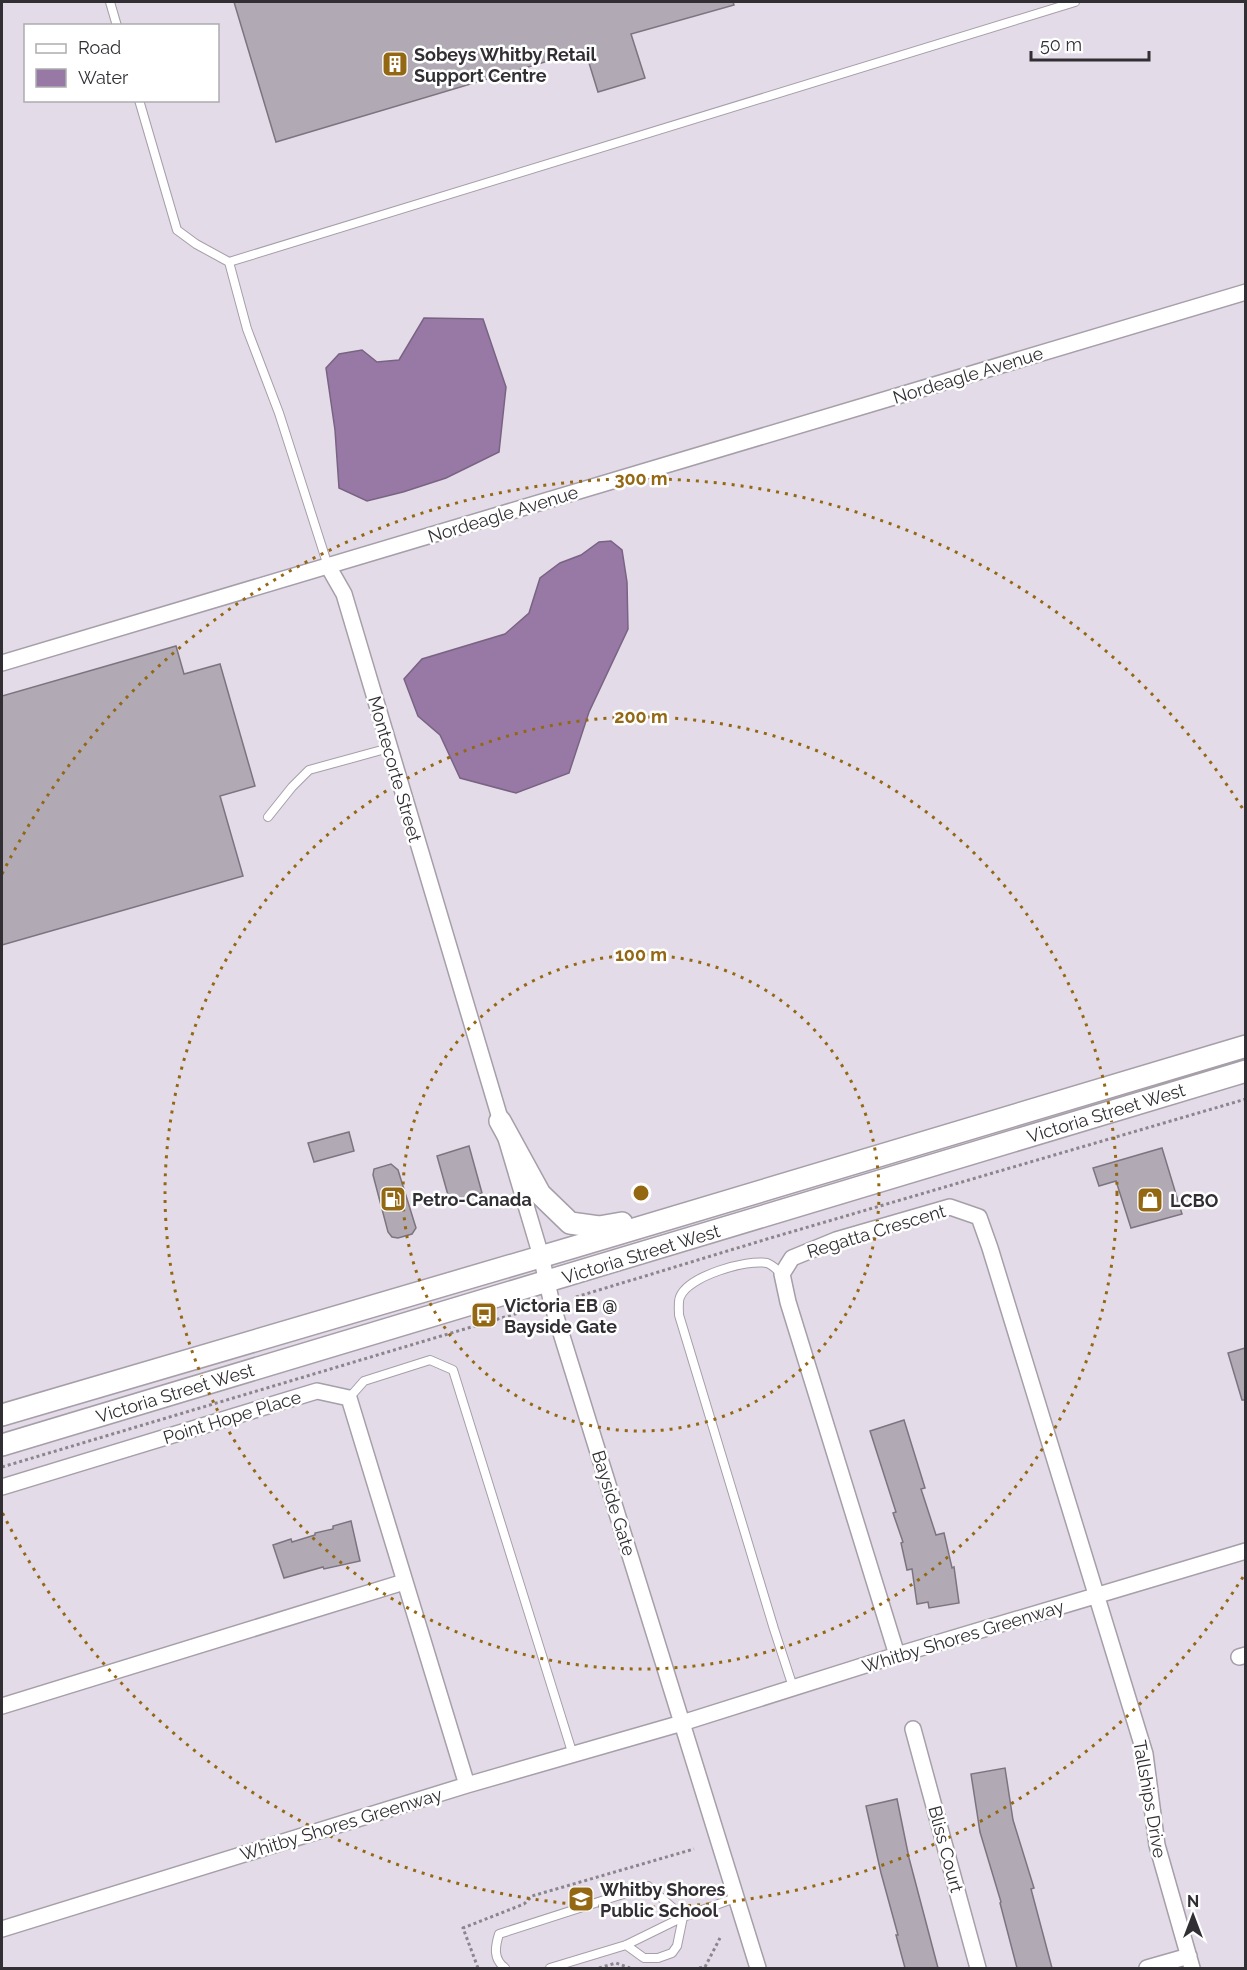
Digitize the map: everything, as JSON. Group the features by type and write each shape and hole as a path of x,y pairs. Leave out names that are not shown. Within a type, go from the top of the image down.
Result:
{"main road":[{"name":"Victoria Street West","path":"2,1414 1245,1046"},
{"name":"Victoria Street West","path":"2,1445 1245,1071"},
{"path":"500,1121 540,1194 570,1223 599,1227 696,1210"}],"street":[{"name":"Nordeagle Avenue","path":"2,663 1245,292"},
{"name":"Montecorte Street","path":"328,566 344,594 548,1282"},
{"name":"Regatta Crescent","path":"782,1274 792,1258 836,1240 950,1207 979,1217 994,1259 1097,1596"},
{"path":"782,1274 788,1302 897,1655"},
{"name":"Bayside Gate","path":"548,1282 552,1304 682,1723"},
{"name":"Point Hope Place","path":"2,1487 317,1391 349,1398"},
{"path":"349,1398 468,1785"},
{"name":"Whitby Shores Greenway","path":"2,1929 468,1785 573,1756 897,1655 1245,1551"},
{"path":"2,1706 404,1582"},
{"name":"Tallships Drive","path":"1097,1596 1145,1754 1157,1845 1191,1962"},
{"path":"682,1723 758,1968"},
{"name":"Bliss Court","path":"913,1729 978,1968"},
{"path":"1147,1968 1191,1962"}],"lane":[{"path":"110,2 116,24"},
{"path":"140,102 177,230 196,244 229,262 1075,2"},
{"name":"Montecorte Street","path":"229,262 247,329 279,413 328,566"},
{"path":"268,818 292,787 309,770 389,748"},
{"path":"782,1274 769,1263 750,1263 708,1274 689,1285 679,1298 679,1315 793,1687"},
{"path":"349,1398 364,1381 430,1360 453,1370 573,1756"},
{"path":"505,1968 498,1963 495,1948 499,1934 648,1886 683,1917"},
{"path":"550,1968 626,1945 683,1917 735,1898"},
{"path":"626,1945 644,1958 658,1958 672,1953 683,1917"}],"path":[{"path":"576,1297 1245,1100"},
{"path":"2,1467 525,1311"},
{"path":"478,1968 463,1928 524,1904 532,1896 694,1849"},
{"path":"699,1968 705,1967 720,1938"},
{"path":"598,1968 616,1963 630,1968"}],"water":[{"path":"424,318 483,319 506,387 499,452 446,478 367,501 339,488 335,430 326,368 339,354 362,350 377,362 399,360"},
{"path":"611,541 622,550 627,582 628,629 589,712 569,773 516,793 460,778 440,735 418,716 404,679 422,659 505,634 529,613 540,578 560,563 581,555 599,542"}],"building":[{"name":"Sobeys Whitby Retail Support Centre","path":"234,2 733,2 734,5 631,34 645,78 598,92 585,50 276,142"},
{"path":"176,646 184,674 220,664 255,786 220,796 243,876 2,945 2,696"},
{"path":"349,1132 354,1151 314,1162 308,1143"},
{"path":"469,1146 482,1193 450,1202 437,1156"},
{"name":"LCBO","path":"1162,1148 1182,1214 1131,1228 1116,1181 1099,1186 1093,1168"},
{"path":"391,1164 398,1170 416,1228 412,1234 398,1238 392,1237 388,1232 373,1175 374,1169"},
{"path":"1245,1348 1245,1400 1242,1400 1228,1353"},
{"path":"904,1420 925,1488 921,1489 936,1535 944,1533 952,1568 954,1567 959,1603 929,1608 928,1602 917,1604 912,1569 907,1570 901,1543 903,1542 893,1513 896,1512 870,1431"},
{"path":"351,1521 360,1561 324,1569 323,1567 284,1578 273,1545 315,1535 315,1533 333,1529 333,1526"},
{"path":"1005,1768 1013,1820 1034,1888 1031,1889 1052,1968 1017,1968 1001,1902 980,1832 971,1774"},
{"path":"897,1799 909,1858 938,1968 905,1968 896,1935 898,1935 866,1806"}],"place":[{"name":"Sobeys Whitby Retail Support Centre","path":"395,64"},
{"name":"Petro-Canada","path":"393,1199"},
{"name":"LCBO","path":"1150,1200"},
{"name":"Victoria EB @ Bayside Gate","path":"484,1315"},
{"name":"Whitby Shores Public School","path":"581,1899"}]}
